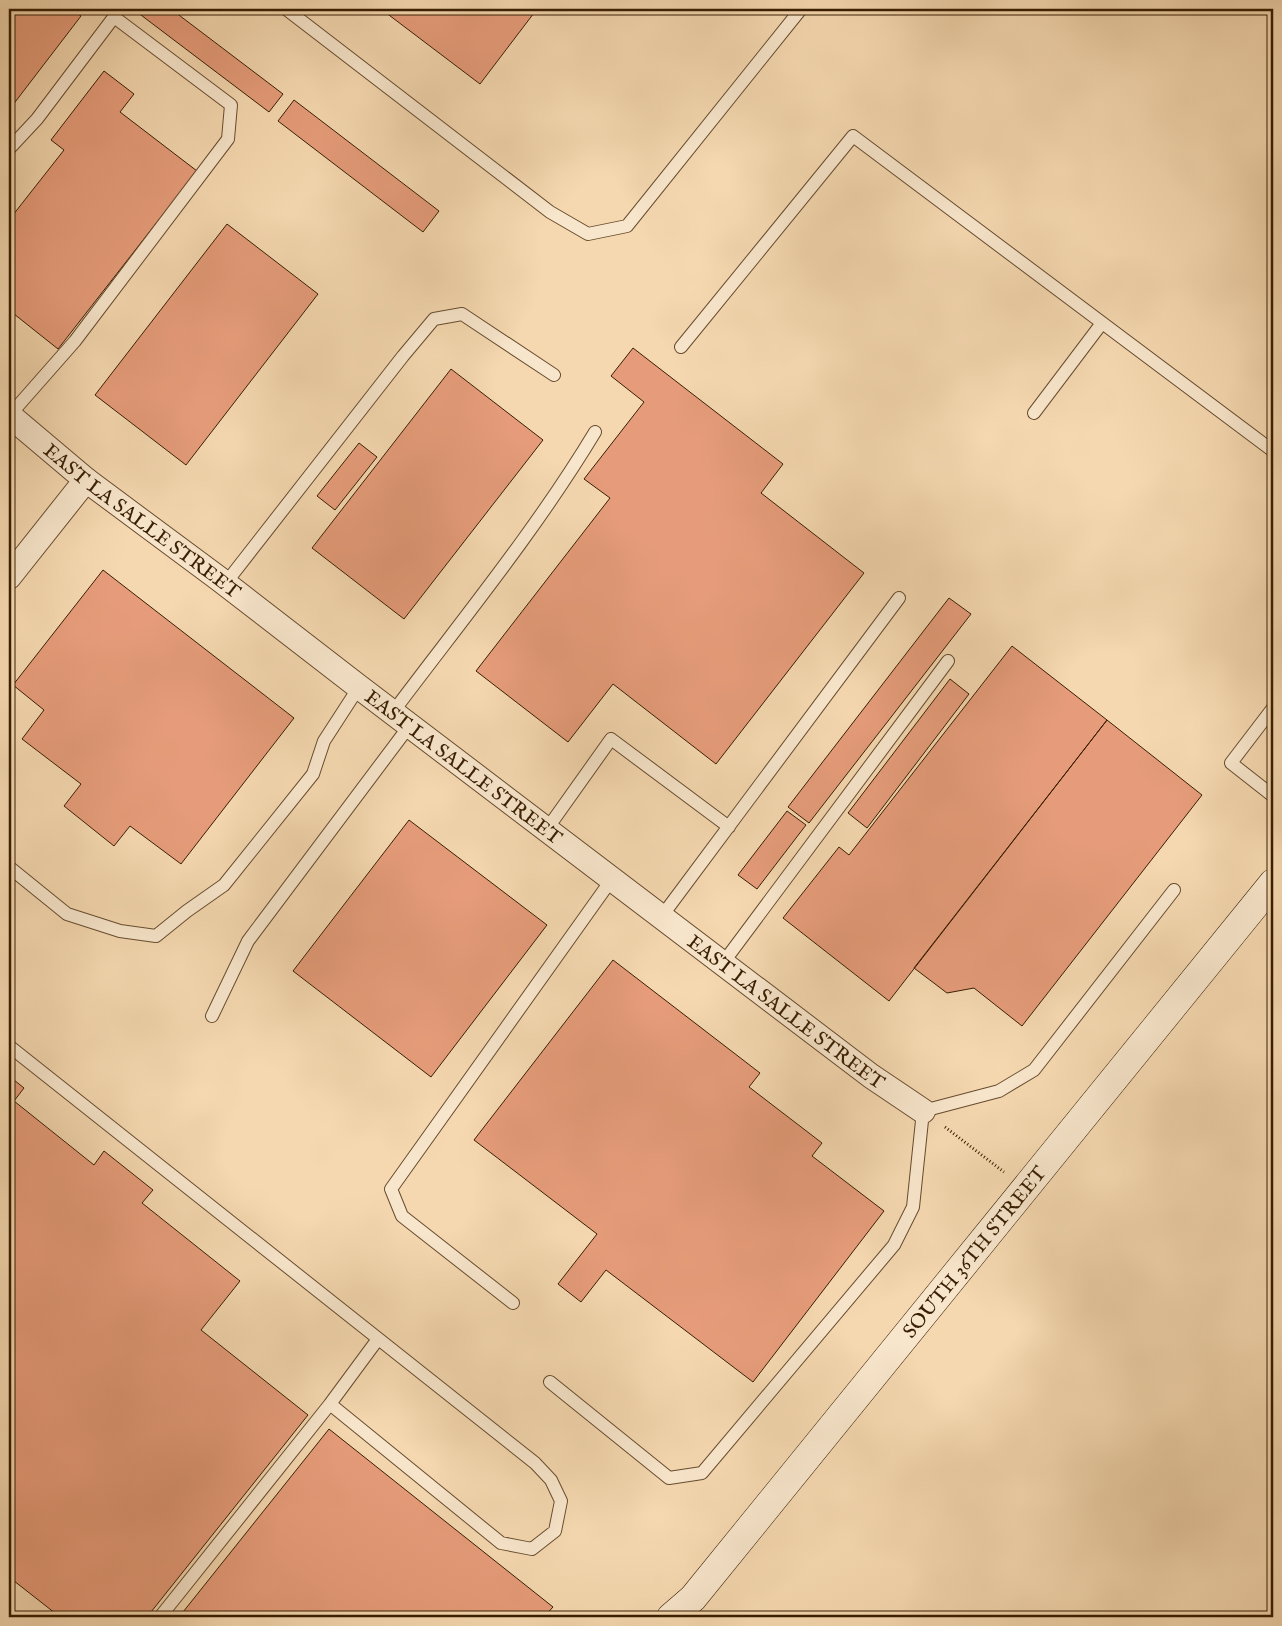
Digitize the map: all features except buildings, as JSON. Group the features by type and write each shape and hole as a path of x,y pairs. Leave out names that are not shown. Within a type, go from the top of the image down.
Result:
{"street":[{"name":"EAST LA SALLE STREET","path":"9,416 86,480 871,1076 923,1111"},
{"path":"9,577 86,480"},
{"name":"SOUTH 36TH STREET","path":"671,1617 693,1598 1273,883"}],"lane":[{"path":"286,9 550,212 588,234 628,226 801,9"},
{"path":"9,149 37,119 114,17 231,104 228,139 75,341 9,416"},
{"path":"681,348 852,136 1273,451"},
{"path":"225,584 434,319 462,314 554,375"},
{"path":"1034,412 1102,323"},
{"path":"212,1016 248,941 401,718 494,578 570,473 595,432"},
{"path":"662,916 899,598"},
{"path":"723,963 948,661"},
{"path":"9,867 67,914 120,931 156,936 224,885 313,774 324,741 359,687"},
{"path":"1273,708 1231,763 1273,796"},
{"path":"547,829 611,739 729,827"},
{"path":"513,1303 402,1216 391,1189 612,879"},
{"path":"550,1382 670,1478 702,1473 894,1245 913,1207 923,1111 999,1091 1034,1070 1174,890"},
{"path":"9,1046 535,1463 551,1480 561,1501 555,1531 532,1549 502,1543 330,1404"},
{"path":"160,1617 330,1404 378,1339"}],"path":[{"path":"923,1111 1006,1174"}]}
